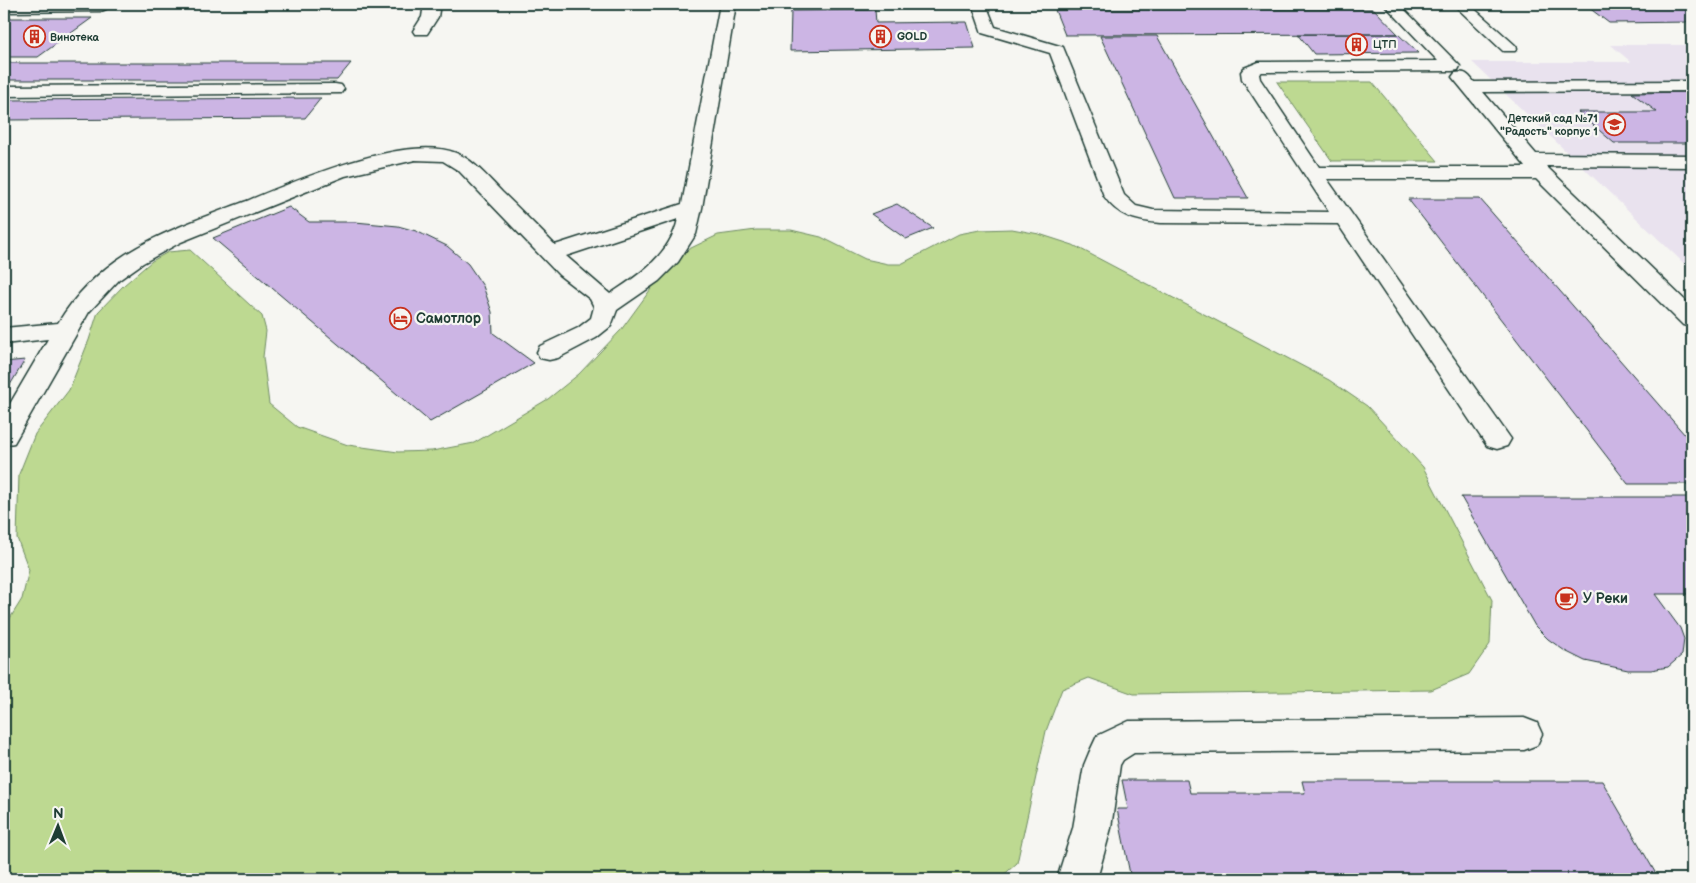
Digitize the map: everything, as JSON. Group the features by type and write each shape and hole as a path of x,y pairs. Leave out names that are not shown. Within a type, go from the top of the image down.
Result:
{"lane":[{"path":"421,31 430,17 432,4"},
{"path":"548,352 587,333 602,321 606,307 649,278 674,252 685,234 692,208 728,4"},
{"path":"979,4 988,30 1057,50 1114,196 1122,207 1139,215 1161,217 1344,218"},
{"path":"1391,4 1452,66 1536,166 1692,320"},
{"path":"1460,4 1509,48"},
{"path":"4,7 101,6"},
{"path":"1452,66 1274,66 1259,67 1250,72 1251,79 1313,173 1497,439"},
{"path":"1469,87 1692,86"},
{"path":"4,91 335,89"},
{"path":"4,436 79,308 112,275 135,258 173,237 338,172 415,154 435,154 449,157 466,167 550,254 599,295 606,307"},
{"path":"1313,173 1536,166 1691,155"},
{"path":"550,254 692,208"},
{"path":"4,336 66,330"},
{"path":"1077,879 1092,828 1102,764 1110,748 1129,737 1524,734"}],"shaded area":[{"name":"Детский сад №71 \"Радость\" корпус 1","path":"1611,45 1692,45 1692,271 1472,62 1631,62"}],"green space":[{"path":"1277,82 1372,82 1438,161 1332,161"},
{"path":"1012,229 1039,234 1073,245 1329,380 1367,406 1423,467 1492,600 1490,644 1469,674 1431,690 1134,694 1089,678 1062,689 1046,731 1017,863 999,879 4,879 4,628 22,599 29,570 17,538 19,474 35,434 69,390 98,312 124,285 152,261 168,252 190,250 262,316 266,331 263,357 269,404 297,427 348,445 398,452 432,451 474,443 548,399 579,374 621,330 656,282 689,249 718,235 756,230 791,230 821,237 865,259 888,264 901,264 959,234 980,230"}],"building":[{"path":"1584,4 1692,4 1692,22 1609,23"},
{"path":"1374,9 1398,34 1065,35 1055,10"},
{"name":"GOLD","path":"875,10 876,23 967,22 975,48 790,51 791,11"},
{"name":"Винотека","path":"4,18 92,18 38,57 4,57"},
{"name":"ЦТП","path":"1298,34 1398,34 1418,53 1314,54"},
{"path":"1100,36 1157,36 1248,198 1175,198"},
{"path":"4,63 351,63 337,80 4,80"},
{"path":"1692,92 1692,143 1614,143 1578,112 1657,112 1632,93"},
{"path":"321,98 305,118 4,120 4,100"},
{"path":"1408,199 1480,199 1692,443 1692,484 1628,484"},
{"path":"897,204 933,228 906,239 871,214"},
{"name":"Самотлор","path":"289,207 309,222 355,222 398,226 416,231 447,246 468,264 483,286 492,312 493,333 534,363 430,422 213,238"},
{"path":"25,360 4,395 4,362"},
{"path":"1461,497 1692,497 1692,594 1655,594 1680,628 1684,639 1682,655 1668,667 1651,670 1628,670 1585,661 1565,651 1548,639 1535,626"},
{"path":"1122,780 1187,780 1190,793 1305,793 1302,781 1602,781 1659,879 1131,879 1117,809 1128,809"}],"place":[{"name":"GOLD","path":"881,36"},
{"name":"Винотека","path":"34,37"},
{"name":"ЦТП","path":"1357,44"},
{"name":"Детский сад №71 \"Радость\" корпус 1","path":"1614,124"},
{"name":"Самотлор","path":"400,318"},
{"name":"У Реки","path":"1567,598"}]}
